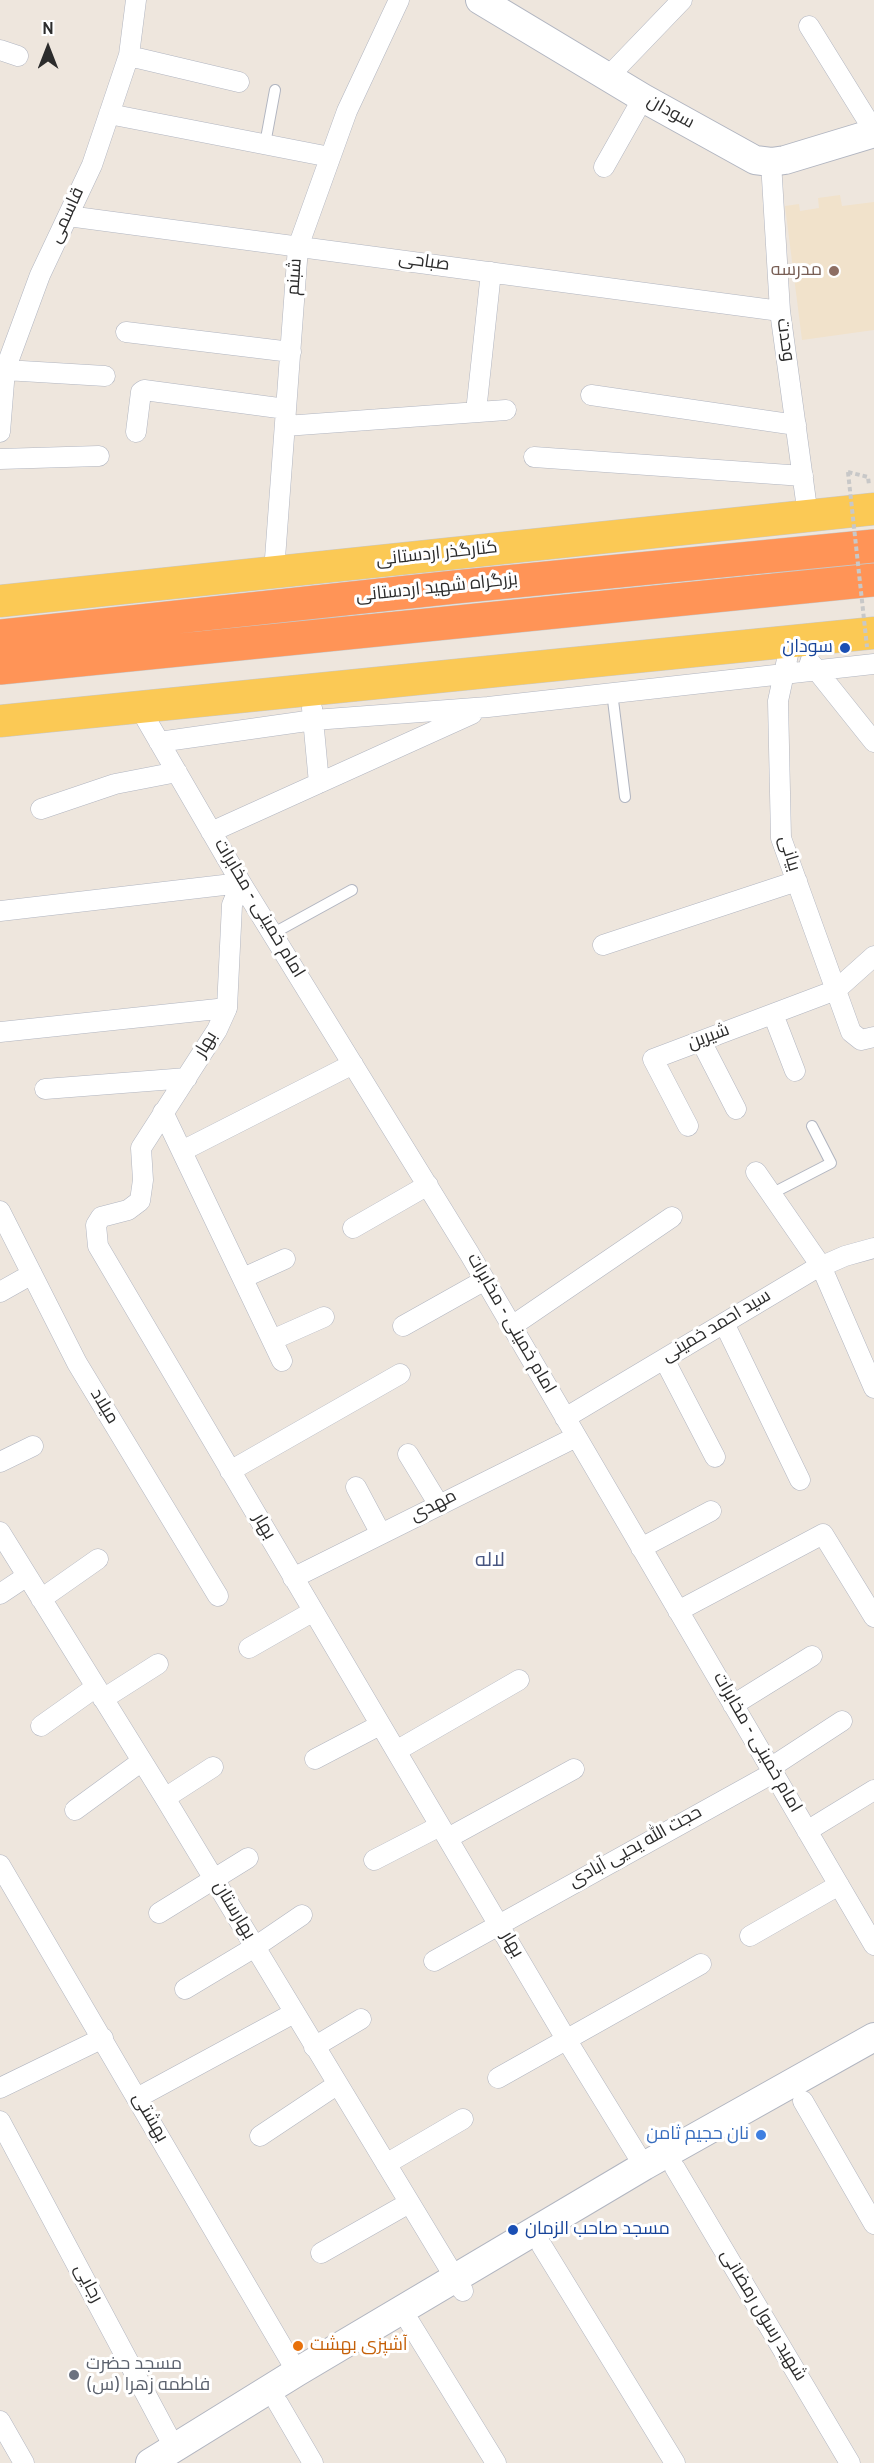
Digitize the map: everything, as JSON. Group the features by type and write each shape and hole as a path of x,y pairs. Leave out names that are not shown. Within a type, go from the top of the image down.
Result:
{"highway":[{"name":"بزرگراه شهید اردستانی","path":"0,636 874,544"},
{"name":"بزرگراه شهید اردستانی","path":"0,668 874,580"}],"main road":[{"name":"سودان","path":"480,0 643,98 754,160 771,162"},
{"path":"771,162 874,132"},
{"name":"کنارگذر اردستانی","path":"0,601 874,509"},
{"path":"0,721 791,641 872,648"},
{"path":"150,2463 177,2455 278,2403 410,2324 459,2285 644,2166 874,2037"},
{"path":"177,2455 297,2372 459,2285 542,2246 675,2168 803,2101 874,2060"}],"street":[{"name":"قاسمی","path":"0,432 5,370 40,275 92,165 129,56 136,0"},
{"name":"شبنم","path":"274,572 298,247 347,111 399,0"},
{"path":"608,77 682,0"},
{"path":"809,26 874,132"},
{"path":"129,56 239,82"},
{"path":"604,167 643,98"},
{"path":"109,114 330,157"},
{"name":"وحدت","path":"771,162 780,310 808,516"},
{"name":"صباحی","path":"68,216 780,310"},
{"path":"476,412 491,272"},
{"path":"126,332 291,352"},
{"path":"5,370 105,376"},
{"path":"136,432 141,392 144,390 286,417 506,410"},
{"path":"591,395 796,425"},
{"path":"0,459 99,456"},
{"path":"534,457 802,476"},
{"path":"791,641 874,742"},
{"name":"بیانی","path":"791,641 778,701 781,838 851,1032 861,1040 874,1037"},
{"path":"159,742 314,720 488,707 817,670 872,648"},
{"path":"602,661 612,692"},
{"path":"311,690 319,783"},
{"name":"امام خمینی - مخابرات","path":"139,707 241,883 485,1280 874,1945"},
{"path":"212,832 488,707"},
{"path":"40,809 115,784 177,772"},
{"path":"603,945 797,881"},
{"path":"0,911 241,883"},
{"name":"بهار","path":"241,883 232,905 227,1008 217,1030 141,1148 143,1180 140,1201 128,1210 101,1217 96,1225 98,1246 566,2039 644,2166"},
{"path":"836,990 874,956"},
{"name":"شیرین","path":"688,1126 653,1059 836,990"},
{"path":"0,1032 227,1008"},
{"path":"773,1014 795,1071"},
{"path":"701,1041 736,1109"},
{"path":"182,1151 353,1064"},
{"path":"45,1089 187,1078"},
{"path":"163,1112 282,1361"},
{"path":"756,1172 821,1266 874,1388"},
{"path":"353,1228 428,1185"},
{"name":"میلاد","path":"0,1211 77,1363 218,1596"},
{"path":"512,1326 672,1217"},
{"name":"سید احمد خمینی","path":"565,1418 821,1266 874,1248"},
{"path":"243,1278 285,1259"},
{"path":"0,1292 32,1274"},
{"path":"403,1326 485,1280"},
{"path":"272,1340 324,1317"},
{"path":"724,1323 800,1480"},
{"path":"664,1359 715,1457"},
{"path":"230,1471 400,1374"},
{"name":"مهدی","path":"293,1578 576,1437"},
{"path":"0,1462 33,1446"},
{"path":"408,1454 439,1505"},
{"path":"356,1487 381,1534"},
{"path":"641,1548 711,1511"},
{"name":"بهارستان","path":"0,1532 165,1798 459,2285"},
{"path":"678,1611 823,1534 874,1617"},
{"path":"41,1599 98,1559"},
{"path":"0,1594 27,1576"},
{"path":"249,1648 312,1611"},
{"path":"733,1705 812,1656"},
{"path":"41,1726 158,1664"},
{"path":"396,1751 519,1680"},
{"name":"حجت الله یحیی آبادی","path":"434,1960 771,1770 842,1721"},
{"path":"315,1759 380,1725"},
{"path":"75,1810 142,1761"},
{"path":"165,1798 213,1767"},
{"path":"374,1860 444,1832 574,1770"},
{"path":"807,1831 874,1790"},
{"path":"159,1913 248,1858"},
{"name":"بهشتی","path":"0,1864 297,2372"},
{"path":"750,1936 839,1885"},
{"path":"185,1989 255,1947 302,1915"},
{"path":"498,2078 702,1964"},
{"path":"137,2098 294,2013"},
{"path":"314,2047 361,2019"},
{"path":"0,2088 103,2038"},
{"path":"260,2136 338,2085"},
{"path":"803,2101 874,2224"},
{"path":"386,2164 463,2119"},
{"name":"رجایی","path":"0,2121 177,2455"},
{"name":"شهید رسول رمضانی","path":"675,2168 850,2463"},
{"path":"321,2253 409,2203"},
{"path":"542,2246 675,2463"},
{"path":"410,2324 496,2463"},
{"path":"278,2403 313,2463"},
{"path":"0,2421 24,2463"}],"lane":[{"path":"265,144 275,90"},
{"path":"612,692 625,797"},
{"path":"273,934 352,890"},
{"path":"771,1194 831,1163 812,1126"}],"path":[{"path":"868,477 848,472 872,648"}],"shaded area":[{"name":"مدرسه","path":"840,195 842,206 874,202 874,330 802,340 785,206 799,204 800,211 819,208 818,198"}],"place":[{"name":"مدرسه","path":"834,271"},
{"name":"سودان","path":"845,648"},
{"name":"نان حجیم ثامن","path":"761,2135"},
{"name":"مسجد صاحب الزمان","path":"513,2230"},
{"name":"آشپزی بهشت","path":"298,2346"},
{"name":"مسجد حضرت فاطمه زهرا (س)","path":"74,2375"}],"district":[{"name":"لاله","path":"490,1562"}]}
